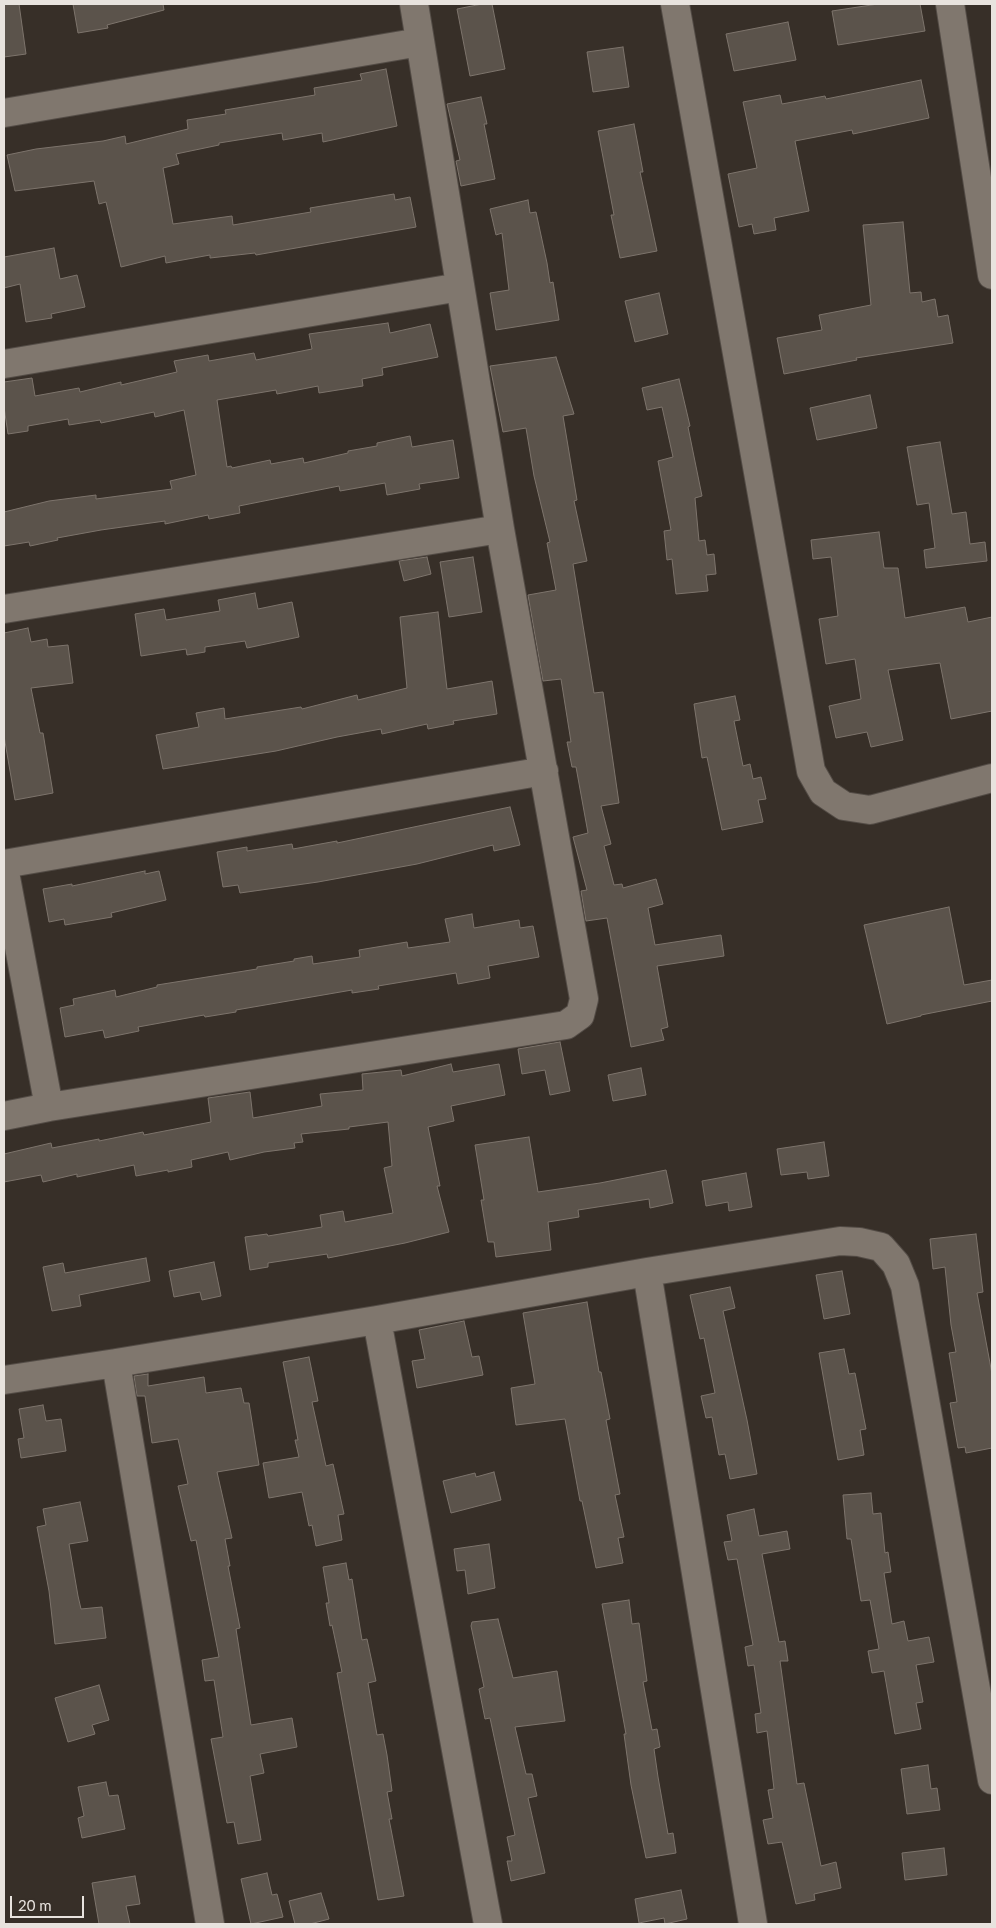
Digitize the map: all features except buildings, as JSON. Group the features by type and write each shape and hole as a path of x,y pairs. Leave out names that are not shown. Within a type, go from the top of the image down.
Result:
{"street":[{"path":"4,1116 49,1107 566,1025 580,1015 584,999 500,529 414,4"},
{"path":"676,4 811,771 823,792 844,806 870,810 992,778"},
{"path":"950,4 992,275"},
{"path":"4,113 420,42"},
{"path":"4,364 460,287"},
{"path":"4,609 500,529"},
{"path":"49,1107 4,865 544,771"},
{"path":"4,1380 377,1320 646,1272 840,1241 859,1242 881,1247 896,1264 905,1286 992,1780"},
{"path":"646,1272 752,1924"},
{"path":"377,1320 488,1924"},
{"path":"116,1363 210,1924"}]}
